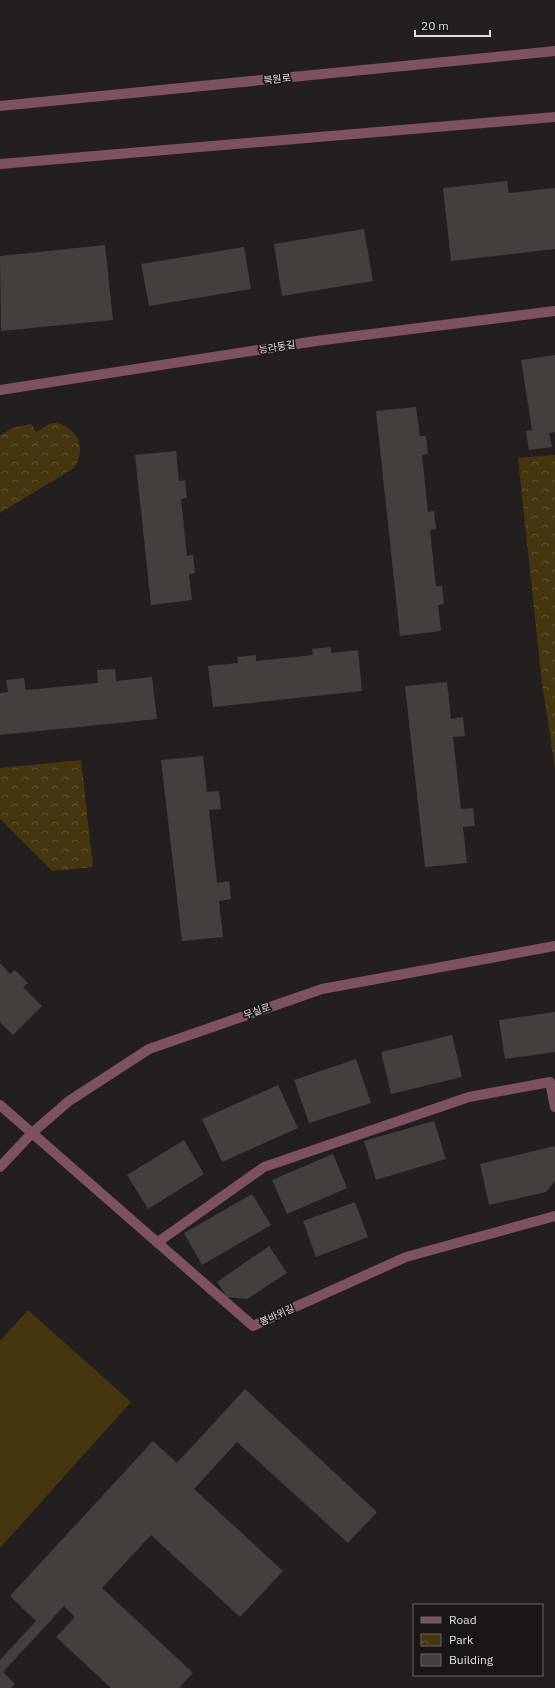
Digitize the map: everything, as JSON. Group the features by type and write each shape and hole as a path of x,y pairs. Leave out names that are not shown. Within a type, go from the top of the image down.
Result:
{"street":[{"name":"북원로","path":"0,106 555,51"},
{"path":"0,164 555,117"},
{"name":"능라동길","path":"0,390 316,341 555,311"},
{"name":"무실로","path":"0,1167 32,1133 69,1101 149,1049 322,990 555,946"},
{"path":"158,1242 264,1167 469,1097 550,1082 555,1106"},
{"name":"봉바위길","path":"0,1105 253,1326 406,1257 555,1216"}],"green space":[{"path":"56,423 70,429 78,440 80,454 74,468 0,513 0,435 15,427 31,424 36,432 49,424"},
{"path":"555,455 555,768 542,683 518,458"},
{"path":"81,760 93,867 52,871 0,819 0,768"},
{"path":"28,1310 131,1402 0,1548 0,1341"}],"building":[{"path":"507,181 509,193 555,188 555,249 451,261 443,188"},
{"path":"364,229 373,281 282,296 274,244"},
{"path":"105,245 113,320 1,331 0,256"},
{"path":"244,247 251,289 149,306 141,264"},
{"path":"555,355 555,432 549,433 552,447 529,450 526,431 532,430 521,360"},
{"path":"416,407 420,436 426,436 428,454 422,455 428,512 434,511 436,529 430,530 436,586 442,586 444,604 438,605 441,631 400,636 376,411"},
{"path":"176,451 179,481 185,480 187,498 181,499 187,556 193,555 195,573 189,574 192,600 151,605 135,455"},
{"path":"331,647 331,653 358,650 362,691 213,707 208,666 238,663 237,657 256,655 256,661 313,655 312,649"},
{"path":"115,669 116,681 152,677 157,719 0,735 0,693 8,692 6,680 24,678 26,690 98,683 97,670"},
{"path":"447,682 451,719 463,717 465,736 453,737 461,809 473,808 475,826 463,827 467,863 425,867 405,686"},
{"path":"203,756 207,792 219,791 221,809 209,810 217,883 229,881 231,899 219,901 223,937 182,941 161,760"},
{"path":"0,963 10,974 15,970 28,983 23,987 42,1006 13,1035 0,1022"},
{"path":"555,1012 555,1052 505,1059 499,1020"},
{"path":"452,1035 462,1077 391,1094 381,1052"},
{"path":"356,1059 371,1103 309,1123 294,1080"},
{"path":"278,1085 298,1128 222,1162 202,1119"},
{"path":"434,1121 446,1159 376,1180 364,1141"},
{"path":"184,1140 204,1174 148,1209 127,1175"},
{"path":"555,1146 555,1181 546,1192 489,1205 480,1164"},
{"path":"333,1154 347,1188 287,1214 272,1180"},
{"path":"252,1194 271,1225 202,1265 184,1233"},
{"path":"355,1202 368,1237 316,1257 303,1221"},
{"path":"269,1246 287,1273 247,1299 227,1297 217,1282"},
{"path":"245,1389 377,1512 348,1543 237,1442 194,1489 283,1571 240,1617 151,1535 102,1588 193,1673 179,1688 111,1688 56,1637 75,1617 64,1606 3,1672 15,1684 11,1688 0,1688 0,1660 36,1621 10,1596 153,1441 177,1463"}]}
